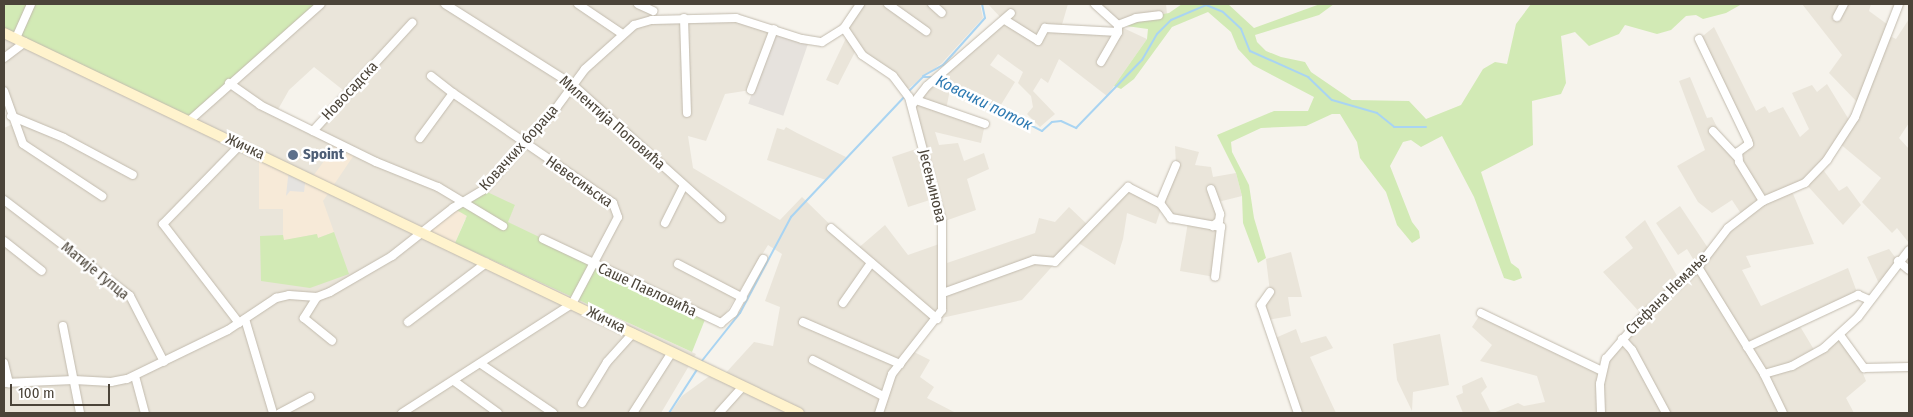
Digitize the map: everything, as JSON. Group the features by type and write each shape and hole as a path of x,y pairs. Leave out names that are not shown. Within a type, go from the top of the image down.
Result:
{"main road":[{"name":"Жичка","path":"4,33 799,413"}],"street":[{"path":"4,58 20,40 31,4"},
{"path":"189,121 229,83 321,4"},
{"name":"Милентија Поповића","path":"445,4 573,85 721,218"},
{"path":"578,4 621,34"},
{"path":"638,4 653,7 652,20"},
{"name":"Ковачких бораца","path":"317,297 392,256 483,190 573,85 621,34 634,24 652,20 684,18 736,18 822,42 844,28 860,4"},
{"path":"888,4 926,31"},
{"path":"932,4 942,13"},
{"path":"1095,4 1118,29"},
{"path":"1837,17 1844,4"},
{"name":"Стефана Немање","path":"1601,413 1602,372 1606,359 1622,339 1665,293 1698,267 1728,228 1764,201 1805,182 1816,174 1846,135 1868,88 1898,4"},
{"path":"986,124 912,101 932,81 1008,16 1038,41 1045,28 1118,29 1136,18 1158,15"},
{"path":"684,18 687,113"},
{"name":"Новосадска","path":"229,83 260,105 313,131 412,23"},
{"name":"Јесењинова","path":"844,28 862,55 893,76 912,101 942,222 943,293 942,310 937,319"},
{"path":"751,90 774,29"},
{"path":"1102,62 1118,29"},
{"path":"1699,38 1748,140 1749,144 1738,152 1738,158"},
{"name":"Невесињска","path":"432,76 524,144 616,207 617,225 572,304"},
{"path":"4,91 19,140 26,148 55,162 102,196"},
{"path":"420,138 453,93"},
{"path":"11,116 64,138 133,175"},
{"path":"313,131 464,202 503,226"},
{"path":"1713,131 1738,158 1764,201"},
{"path":"240,145 163,224 242,321 273,413"},
{"path":"1160,203 1176,165"},
{"path":"666,223 684,186"},
{"path":"943,293 1034,260 1055,262 1128,188 1160,203 1171,218 1221,227 1215,277"},
{"path":"1210,189 1220,214 1219,221 1213,226"},
{"name":"Матије Гупца","path":"4,200 130,296 164,362"},
{"path":"831,228 937,319 923,332 900,364 884,396 879,413"},
{"name":"Саше Павловића","path":"543,240 594,266 721,323 729,318 743,298 763,259"},
{"path":"4,241 42,271"},
{"path":"1764,374 1792,366 1816,353 1840,334 1870,300 1898,261 1909,250"},
{"path":"1898,261 1909,270"},
{"path":"408,322 486,263"},
{"path":"678,264 743,298"},
{"path":"843,303 871,264"},
{"path":"1698,267 1764,374 1783,413"},
{"path":"1270,292 1261,305 1298,413"},
{"path":"1747,347 1858,295 1870,300"},
{"path":"4,363 6,383 74,380 111,382 135,376 164,362 242,321 283,296 317,297"},
{"path":"317,297 304,318 332,341"},
{"path":"404,413 572,304"},
{"path":"1481,313 1602,372"},
{"path":"803,322 900,364"},
{"path":"63,326 80,413"},
{"path":"582,403 607,362 633,333"},
{"path":"1840,334 1864,368 1909,367"},
{"path":"1622,339 1632,350 1666,413"},
{"path":"633,413 672,352"},
{"path":"813,360 884,396"},
{"path":"481,364 552,413"},
{"path":"135,376 145,413"},
{"path":"454,381 498,413"},
{"path":"719,413 743,386"},
{"path":"280,413 310,397"}],"shaded area":[{"path":"309,4 653,4 652,20 736,18 774,29 751,90 725,94 706,141 688,136 693,168 780,220 802,197 856,250 885,225 908,255 942,243 936,198 908,207 892,157 922,147 912,107 935,78 943,80 935,75 1001,18 988,4 1068,4 1061,28 1117,32 1116,23 1095,4 1166,4 1167,14 1119,26 1147,39 1107,96 1059,59 1048,83 1041,78 1033,91 1055,114 1040,127 1027,114 1033,107 1031,96 1018,83 1023,72 998,54 990,65 1015,82 999,108 951,84 946,110 985,124 981,143 935,132 939,145 958,143 964,161 984,153 989,169 967,179 976,210 945,221 947,263 1035,233 1039,218 1055,222 1069,207 1089,226 1128,187 1160,203 1176,165 1175,146 1199,152 1195,165 1211,167 1213,177 1236,173 1242,196 1218,202 1220,215 1215,277 1180,271 1188,222 1171,218 1162,206 1156,224 1127,213 1123,239 1115,265 1075,241 1022,300 937,319 910,350 930,360 920,377 934,387 927,398 956,413 670,413 682,396 715,372 723,376 754,342 773,346 780,307 765,301 782,254 768,245 721,321 594,266 507,222 515,205 427,230 696,354 661,413 4,413 4,128 13,124 4,91 4,33","holes":["314,67 348,94 313,131 276,113 289,90"]},
{"path":"860,4 980,4 983,18 942,63 909,88 903,88 857,48 838,85 826,80 848,34 844,28"},
{"path":"1802,4 1871,4 1869,11 1891,27 1888,35 1896,39 1909,19 1909,123 1899,138 1909,149 1909,243 1897,228 1892,233 1862,202 1881,178 1839,143 1821,167 1839,191 1847,186 1861,205 1843,225 1805,183 1791,189 1814,244 1746,256 1751,267 1742,270 1761,306 1848,268 1858,295 1798,323 1816,353 1840,335 1858,361 1866,381 1846,398 1854,413 1493,413 1518,403 1524,406 1545,402 1537,376 1480,361 1492,345 1472,327 1481,313 1602,371 1606,359 1643,316 1603,272 1633,248 1625,237 1645,220 1680,281 1698,267 1687,249 1678,255 1656,223 1680,206 1710,251 1742,215 1732,200 1712,213 1698,202 1677,166 1705,150 1679,81 1690,77 1707,118 1712,117 1718,129 1713,131 1732,155 1749,144 1699,39 1714,27 1756,111 1765,106 1769,113 1783,107 1800,137 1809,129 1792,93 1812,85 1817,92 1827,84 1851,123 1860,105 1829,73 1842,55"},
{"path":"774,29 809,41 783,116 748,104"},
{"path":"786,127 846,157 826,180 767,160 777,128 784,130"},
{"path":"337,143 356,152 323,201 334,232 318,238 316,234 283,241 283,209 259,209 259,154 311,179"},
{"path":"289,168 306,176 304,192 290,191 286,196"},
{"path":"453,208 467,215 455,243 426,230"},
{"path":"1889,249 1898,261 1909,250 1909,270 1902,264 1880,286 1867,257"},
{"path":"1291,252 1302,297 1288,297 1291,316 1267,320 1273,339 1296,329 1301,343 1326,336 1333,348 1310,357 1336,413 1298,413 1261,305 1270,292 1266,259"},
{"path":"1440,334 1449,385 1413,392 1412,411 1397,380 1393,344"},
{"path":"1482,377 1487,387 1481,393 1491,413 1463,413 1456,396 1463,393 1462,386"}],"green space":[{"path":"4,4 29,4 21,26 35,4 320,4 189,121 4,33"},
{"path":"1182,4 1228,4 1254,28 1320,4 1334,4 1319,15 1255,35 1257,42 1266,51 1281,57 1305,62 1311,72 1352,100 1409,101 1426,119 1461,105 1483,69 1495,62 1507,64 1516,24 1531,4 1742,4 1726,13 1703,19 1696,15 1686,16 1671,30 1657,34 1625,25 1619,34 1589,46 1575,32 1561,36 1566,83 1561,94 1532,101 1533,145 1481,172 1511,263 1519,269 1522,278 1514,281 1504,278 1474,197 1442,136 1421,147 1411,140 1403,142 1390,166 1412,222 1419,231 1420,238 1412,243 1397,225 1386,192 1360,158 1357,142 1340,114 1332,114 1306,126 1261,128 1231,142 1232,152 1249,185 1254,218 1266,258 1258,263 1243,223 1242,196 1236,173 1217,135 1274,111 1308,111 1314,97 1253,65 1238,49 1231,32 1208,12 1172,27 1134,79 1121,89 1114,86 1147,39 1148,29 1126,26 1126,21 1169,13"},
{"path":"483,190 515,205 508,222 706,317 692,352 455,243 467,216 453,208"},
{"path":"334,232 349,274 310,288 261,281 260,236 283,235 284,240 317,234 318,238"}],"waterway":[{"path":"923,76 943,65 985,18 982,4"},
{"name":"Ковачки поток","path":"939,78 1042,131 1052,122 1061,121 1076,128 1142,60 1157,34 1171,20 1206,5 1223,12 1241,29 1250,51 1308,77 1332,100 1377,113 1394,127 1426,127"},
{"name":"Ковачки поток","path":"908,92 923,77 932,77"},
{"name":"Ковачки поток","path":"701,362 740,313 791,217 905,96"},
{"name":"Ковачки поток","path":"669,413 698,368"}],"place":[{"name":"Spoint","path":"293,155"}]}
